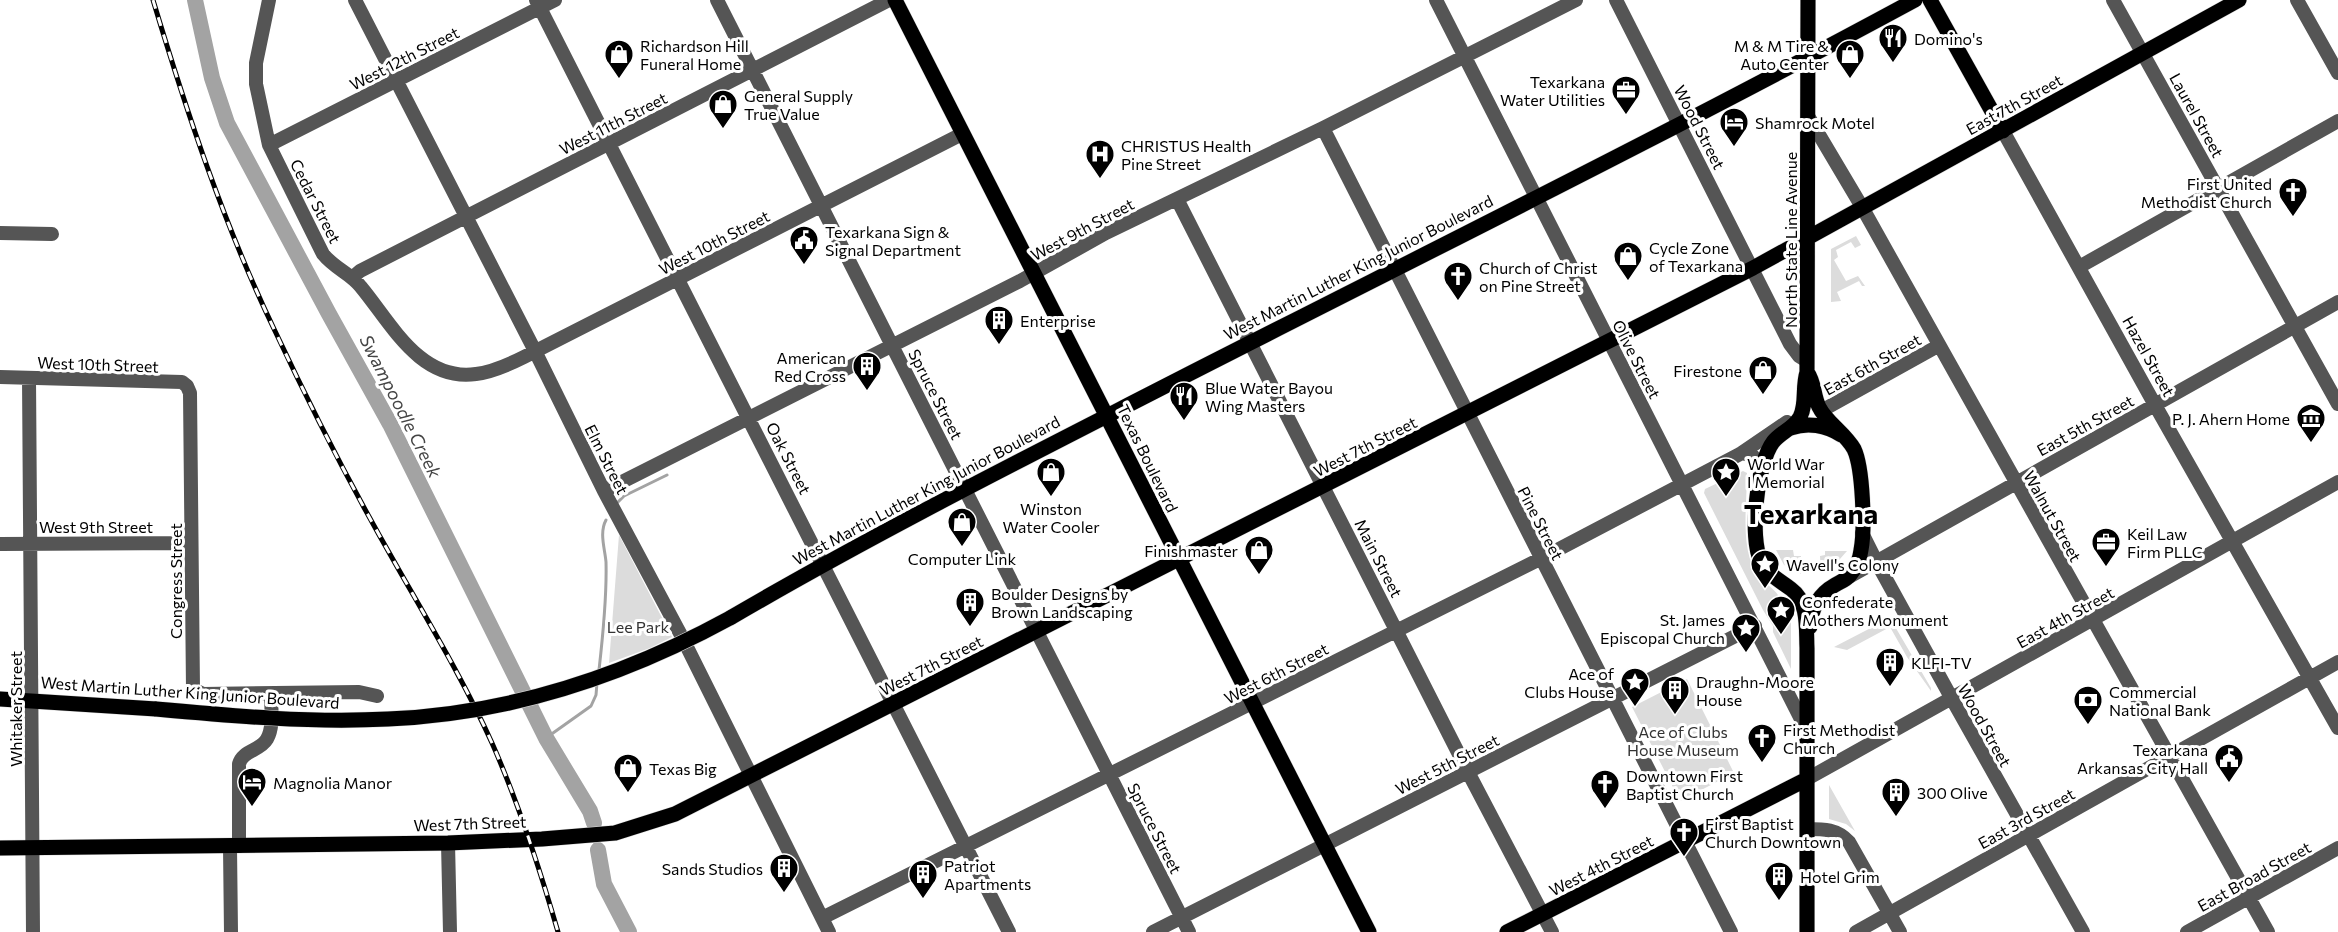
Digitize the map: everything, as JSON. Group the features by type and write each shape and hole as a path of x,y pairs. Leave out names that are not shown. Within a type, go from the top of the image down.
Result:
{"main road":[{"name":"Texas Boulevard","path":"895,0 1369,932"},
{"name":"North State Line Avenue","path":"1807,932 1808,648 1804,608 1791,589 1769,573 1758,554 1757,490 1760,470 1773,442 1791,428 1800,417 1808,367 1808,0"},
{"name":"West Martin Luther King Junior Boulevard","path":"0,699 309,720 388,719 452,713 523,700 590,681 689,640 824,563 965,488 1680,124 1916,0"},
{"name":"Hazel Street","path":"1930,0 2003,131"},
{"name":"East 7th Street","path":"1808,239 2239,0"},
{"name":"West 7th Street","path":"0,848 448,843 594,836 623,832 675,814 895,704 1808,239"},
{"name":"North State Line Avenue","path":"1808,367 1814,384 1816,401 1821,411 1850,443 1857,460 1862,533 1858,561 1849,577 1827,590 1812,613 1808,648"},
{"path":"1791,428 1801,425 1818,425 1836,432 1850,443"},
{"path":"1791,589 1808,592 1827,590"},
{"name":"West 4th Street","path":"1507,932 1807,779"}],"street":[{"name":"Cedar Street","path":"269,0 256,63 256,84 269,145 323,254 332,265 353,277 411,352 445,371 464,375 478,374"},
{"name":"Elm Street","path":"355,0 604,491 682,637 829,932"},
{"name":"West 12th Street","path":"269,145 396,81 538,4 555,0"},
{"name":"Spruce Street","path":"717,0 1189,932"},
{"name":"West 11th Street","path":"353,277 360,271 610,142 890,0"},
{"name":"Olive Street","path":"1436,0 1808,733"},
{"name":"West 9th Street","path":"604,491 893,345 1106,233 1323,128 1576,0"},
{"name":"Wood Street","path":"1616,0 1790,344 1808,367"},
{"name":"Laurel Street","path":"2113,0 2338,404"},
{"path":"2297,0 2338,73"},
{"name":"Oak Street","path":"538,4 1010,932"},
{"name":"Walnut Street","path":"1808,116 1862,207 2268,932"},
{"path":"2079,267 2338,121"},
{"name":"Pine Street","path":"1323,128 1466,414 1731,932"},
{"name":"Hazel Street","path":"2003,131 2338,728"},
{"name":"West 10th Street","path":"478,374 535,351 962,134"},
{"name":"Main Street","path":"1177,199 1468,772 1552,932"},
{"path":"0,233 52,234"},
{"name":"East 5th Street","path":"1849,577 2338,302"},
{"name":"East 6th Street","path":"1821,411 1938,346"},
{"name":"West 10th Street","path":"0,377 182,382 190,393"},
{"name":"Whitaker Street","path":"29,378 33,932"},
{"name":"Congress Street","path":"190,393 193,688 203,694 271,695 359,692 377,696"},
{"name":"West 6th Street","path":"822,918 1397,631 1683,485 1742,453 1747,447 1791,419 1803,405"},
{"path":"1742,453 1753,456 1760,470"},
{"name":"East 4th Street","path":"1807,779 2338,482"},
{"name":"Wood Street","path":"1862,533 2083,932"},
{"name":"West 9th Street","path":"0,544 191,543"},
{"name":"West 5th Street","path":"1153,932 1755,626"},
{"name":"East 3rd Street","path":"1856,932 2338,662"},
{"path":"231,932 238,765 242,756 267,738 270,727 271,695"},
{"path":"1807,829 1833,831 1842,835 1849,842 1900,932"},
{"path":"448,843 450,932"},
{"name":"East Broad Street","path":"2187,932 2338,848"}],"green space":[{"path":"1856,236 1861,245 1855,248 1851,242 1836,250 1838,257 1834,260 1846,281 1858,276 1865,286 1862,286 1859,281 1837,292 1841,301 1831,302 1831,249"},
{"path":"1743,471 1747,473 1746,533 1749,556 1755,571 1778,595 1782,610 1791,616 1791,669 1773,632 1773,626 1704,493 1705,489"},
{"name":"Lee Park","path":"619,535 672,637 609,663"},
{"path":"1776,550 1793,550 1794,556 1801,556 1801,574 1784,565"},
{"path":"1825,551 1847,551 1832,568 1821,574 1820,556 1825,555"},
{"path":"1890,618 1931,691 1907,657 1890,627 1847,650 1834,647"},
{"name":"Ace of Clubs House Museum","path":"1687,679 1734,773 1680,801 1632,707"},
{"path":"1829,785 1855,831 1846,824 1829,819"}],"waterway":[{"name":"Swampoodle Creek","path":"195,0 212,78 227,123 390,424 546,738 590,811 594,823"},
{"path":"617,503 624,496 667,475"},
{"path":"599,670 605,603 606,562 603,536 606,520"},
{"path":"546,738 591,706 596,695 597,683"},
{"name":"Swampoodle Creek","path":"598,850 604,884 629,932"}],"railway":[{"path":"153,0 179,84 239,250 303,390 379,535 446,652 492,743 520,812 558,932"}],"place":[{"name":"Domino's","path":"1893,64"},
{"name":"Richardson Hill Funeral Home","path":"619,80"},
{"name":"M & M Tire & Auto Center","path":"1850,80"},
{"name":"Texarkana Water Utilities","path":"1626,116"},
{"name":"General Supply True Value","path":"723,130"},
{"name":"Shamrock Motel","path":"1734,148"},
{"name":"CHRISTUS Health Pine Street","path":"1100,180"},
{"name":"First United Methodist Church","path":"2293,218"},
{"name":"Texarkana Sign & Signal Department","path":"804,266"},
{"name":"Cycle Zone of Texarkana","path":"1628,282"},
{"name":"Church of Christ on Pine Street","path":"1458,302"},
{"name":"Enterprise","path":"999,346"},
{"name":"American Red Cross","path":"867,392"},
{"name":"Firestone","path":"1763,396"},
{"name":"Blue Water Bayou Wing Masters","path":"1184,422"},
{"name":"P. J. Ahern Home","path":"2311,444"},
{"name":"Winston Water Cooler","path":"1051,498"},
{"name":"World War I Memorial","path":"1726,498"},
{"name":"Computer Link","path":"962,548"},
{"name":"Keil Law Firm PLLC","path":"2106,568"},
{"name":"Finishmaster","path":"1259,576"},
{"name":"Wavell's Colony","path":"1765,590"},
{"name":"Boulder Designs by Brown Landscaping","path":"970,628"},
{"name":"Confederate Mothers Monument","path":"1781,636"},
{"name":"St. James Episcopal Church","path":"1746,654"},
{"name":"KLFI-TV","path":"1890,688"},
{"name":"Ace of Clubs House","path":"1635,708"},
{"name":"Draughn-Moore House","path":"1675,716"},
{"name":"Commercial National Bank","path":"2088,726"},
{"name":"First Methodist Church","path":"1762,764"},
{"name":"Texarkana Arkansas City Hall","path":"2229,784"},
{"name":"Texas Big","path":"628,794"},
{"name":"Magnolia Manor","path":"252,808"},
{"name":"Downtown First Baptist Church","path":"1605,810"},
{"name":"300 Olive","path":"1896,818"},
{"name":"First Baptist Church Downtown","path":"1684,858"},
{"name":"Sands Studios","path":"784,894"},
{"name":"Patriot Apartments","path":"923,900"},
{"name":"Hotel Grim","path":"1779,902"}],"district":[{"name":"Texarkana","path":"1811,513"}]}
